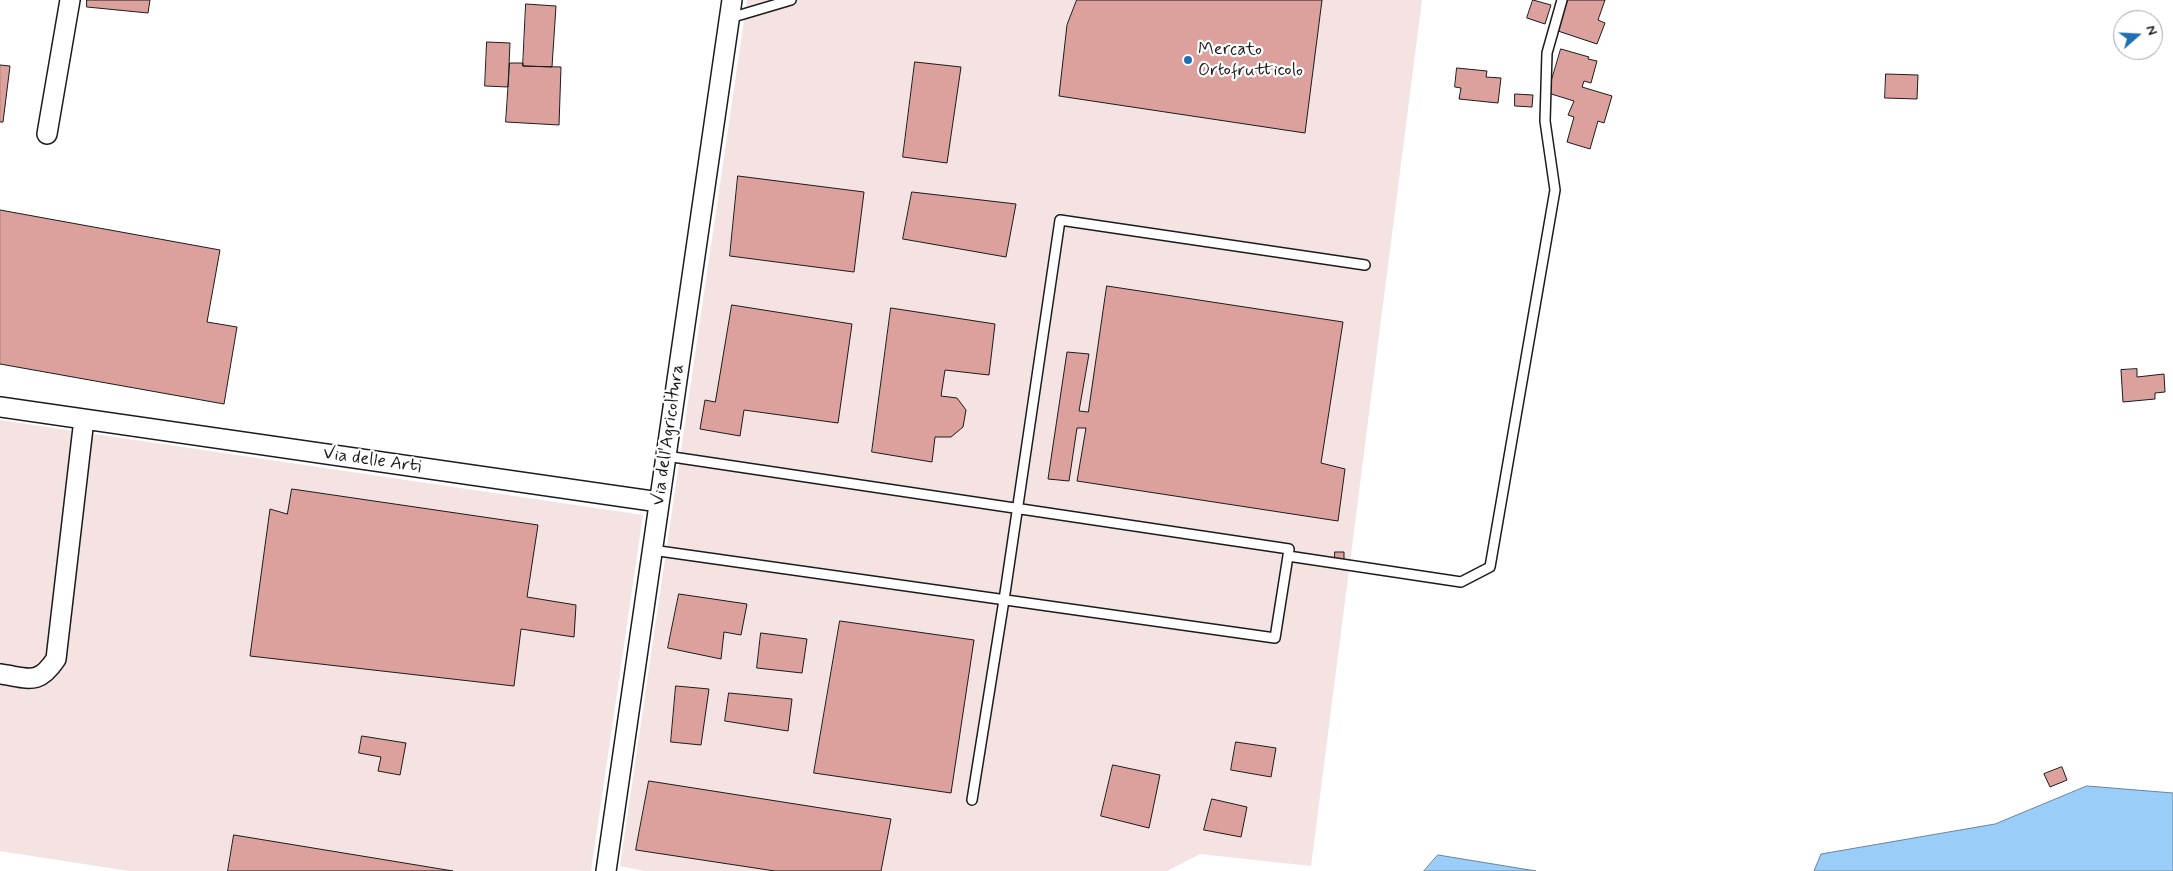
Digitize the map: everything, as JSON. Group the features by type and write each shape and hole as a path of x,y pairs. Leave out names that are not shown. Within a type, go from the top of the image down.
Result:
{"street":[{"path":"47,134 70,0"},
{"name":"Via dell'Agricoltura","path":"606,871 731,9"},
{"name":"Via delle Arti","path":"0,407 659,502"},
{"path":"0,674 33,678 46,674 56,659 84,419"}],"lane":[{"path":"731,9 791,0"},
{"path":"1288,556 1461,582 1490,567 1555,190 1544,120 1546,63 1562,0"},
{"path":"972,800 1004,600 1060,220 1365,266"},
{"path":"652,550 1275,638 1288,556 1289,549 666,456"}],"shaded area":[{"path":"747,0 1422,0 1311,866 1200,854 1167,871 645,871 620,866"},
{"path":"0,420 643,515 591,871 129,871 0,851"}],"water":[{"path":"2087,786 2173,793 2173,871 1814,871 1821,854 1995,824"},
{"path":"1438,855 1536,871 1424,871"}],"building":[{"path":"87,0 150,0 148,13 87,7"},
{"name":"Mercato Ortofrutticolo","path":"1077,0 1322,0 1305,133 1059,96 1067,25"},
{"path":"1533,0 1551,5 1545,24 1527,18"},
{"path":"1568,0 1605,0 1598,20 1605,23 1597,44 1558,31"},
{"path":"526,4 556,6 552,67 523,66"},
{"path":"487,42 510,43 508,87 485,86"},
{"path":"1561,49 1597,61 1591,83 1584,81 1582,87 1612,96 1604,123 1598,121 1590,149 1567,142 1574,117 1568,115 1574,101 1548,93"},
{"path":"915,62 961,67 947,163 903,157"},
{"path":"510,63 523,63 523,66 561,67 559,125 506,122"},
{"path":"0,65 10,66 3,122 0,122"},
{"path":"1457,68 1487,71 1486,77 1501,78 1498,103 1459,99 1461,88 1455,87"},
{"path":"1886,74 1918,75 1917,99 1885,98"},
{"path":"1515,94 1533,95 1532,107 1515,106"},
{"path":"738,176 864,192 854,272 730,256"},
{"path":"912,192 1016,204 1006,257 903,239"},
{"path":"0,210 220,250 207,322 237,327 224,404 0,364"},
{"path":"1107,286 1343,322 1321,463 1345,469 1338,521 1077,481 1086,428 1077,428 1069,481 1048,479 1067,352 1089,354 1079,411 1088,412"},
{"path":"732,305 852,324 838,423 744,410 740,436 700,429 705,400 715,402"},
{"path":"891,308 995,324 989,375 945,370 941,396 957,398 966,410 963,427 951,437 935,437 932,462 872,452"},
{"path":"2137,369 2137,377 2164,374 2165,392 2155,393 2155,399 2123,402 2121,370"},
{"path":"292,489 538,525 527,597 576,605 574,637 521,629 514,686 250,656 270,509 287,514"},
{"path":"1335,552 1344,552 1344,561 1335,561"},
{"path":"679,594 747,604 741,635 724,632 721,659 668,648"},
{"path":"840,621 974,640 951,793 814,773"},
{"path":"761,633 807,639 802,673 757,668"},
{"path":"676,686 709,689 701,745 671,742"},
{"path":"729,693 792,699 788,731 725,721"},
{"path":"362,736 406,743 400,775 378,771 381,757 359,753"},
{"path":"1236,742 1276,748 1271,777 1231,770"},
{"path":"1113,765 1160,775 1149,828 1101,816"},
{"path":"2062,767 2067,780 2050,787 2044,774"},
{"path":"649,781 891,819 881,871 775,871 636,850"},
{"path":"1212,799 1247,807 1241,837 1204,830"},
{"path":"234,835 453,871 228,871"}],"place":[{"name":"Mercato Ortofrutticolo","path":"1188,60"}]}
